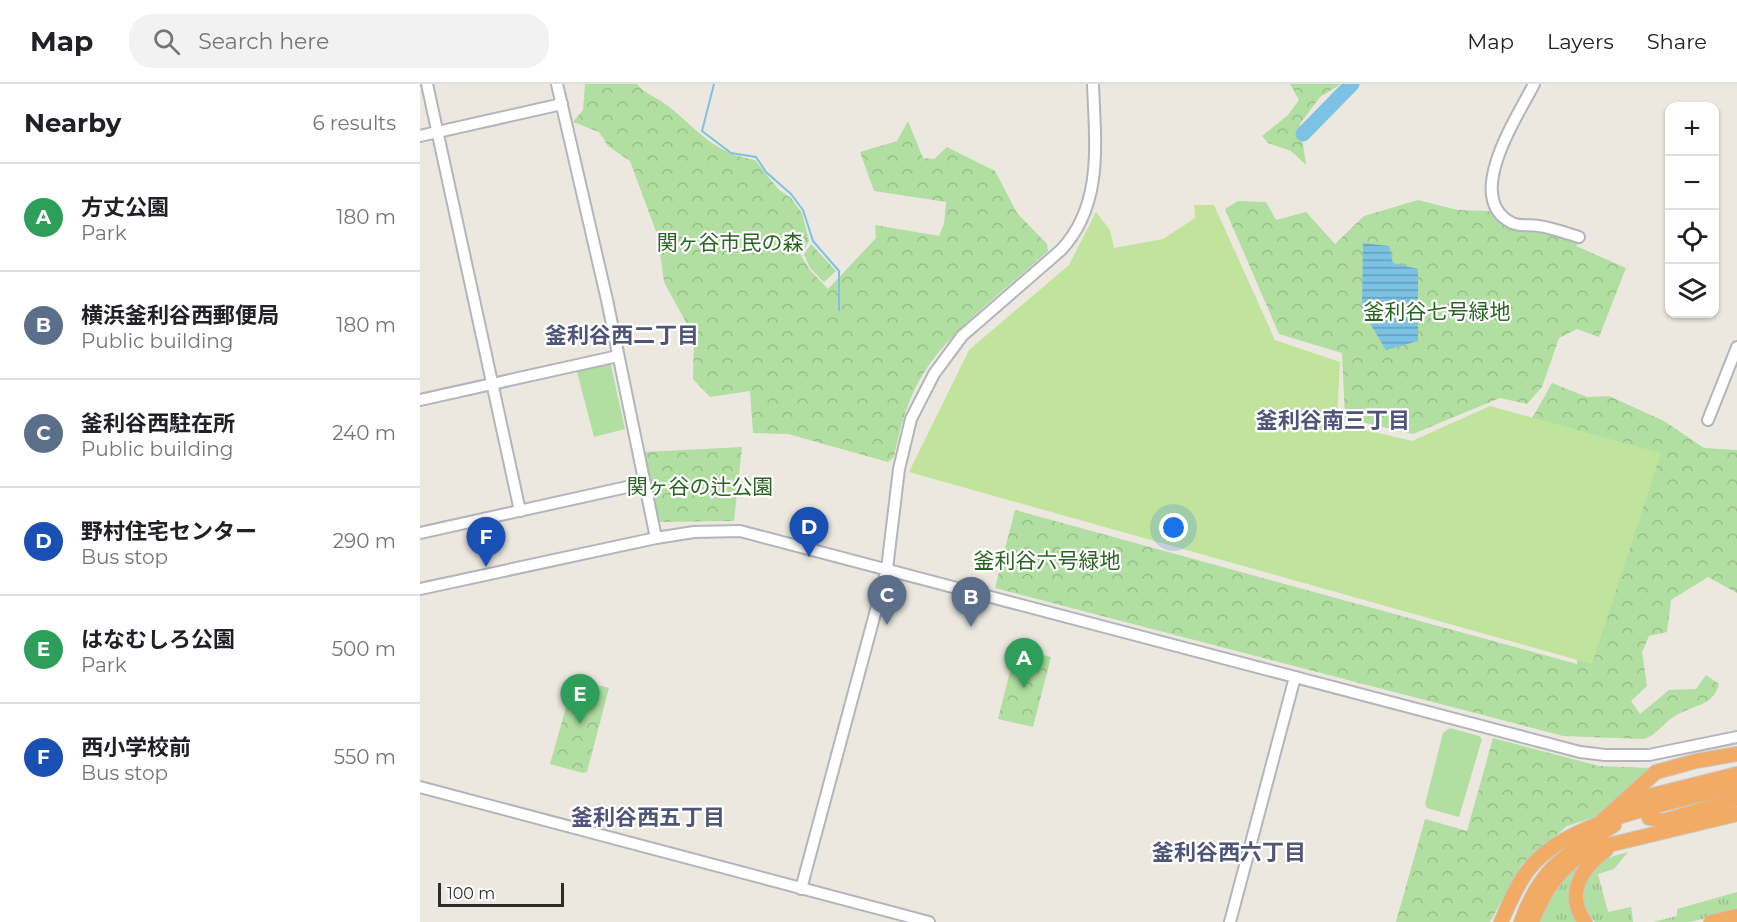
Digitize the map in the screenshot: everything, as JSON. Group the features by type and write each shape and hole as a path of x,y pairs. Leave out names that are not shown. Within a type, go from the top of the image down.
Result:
{"highway":[{"path":"1599,825 1656,772 1678,765 1737,756"},
{"path":"1646,796 1655,787 1737,765"},
{"path":"1623,802 1737,774"},
{"path":"1521,922 1535,891 1556,864 1577,846 1629,815 1636,807 1737,778"},
{"path":"1502,922 1530,868 1555,845 1574,834 1629,815 1737,785"},
{"path":"1649,818 1737,793"},
{"path":"1629,815 1664,821 1737,799"},
{"path":"1634,839 1641,831 1737,807"},
{"path":"1532,922 1550,885 1571,862 1592,849 1737,814"},
{"path":"1634,839 1665,840 1737,821"},
{"path":"1586,922 1576,900 1578,879 1593,859 1612,845"},
{"path":"1711,922 1737,916"}],"street":[{"path":"427,84 520,511"},
{"path":"557,84 656,537"},
{"path":"801,889 887,569 904,442 911,419 930,381 962,336 1061,250 1071,240 1086,213 1095,172 1094,84"},
{"path":"1534,84 1494,168 1490,190 1497,208 1513,224 1541,226 1579,237"},
{"path":"420,136 562,104"},
{"path":"1708,420 1737,347"},
{"path":"420,400 618,356"},
{"path":"420,533 645,483"},
{"path":"420,589 656,537 740,531 1553,746 1605,755 1673,752 1737,737"},
{"path":"1230,922 1295,676"},
{"path":"420,787 929,922"}],"green space":[{"name":"関ヶ谷市民の森","path":"585,84 637,84 668,106 716,146 755,160 778,189 791,198 802,213 809,241 800,254 810,270 828,289 876,238 875,225 939,236 944,224 946,202 874,191 860,152 897,141 908,121 923,158 934,159 947,147 995,171 1017,213 1047,244 1048,251 966,323 937,355 914,391 902,423 894,457 888,462 788,434 753,433 750,391 710,397 693,379 694,337 664,282 658,237 630,161 608,146 599,132 573,122 583,110"},
{"path":"1290,84 1341,84 1320,97 1300,124 1306,165 1291,151 1268,143 1262,136 1288,115 1299,100"},
{"name":"釜利谷七号緑地","path":"1418,200 1458,210 1489,211 1502,222 1564,237 1579,243 1576,246 1626,268 1599,337 1577,329 1559,338 1542,387 1527,404 1500,398 1413,434 1345,418 1342,353 1279,334 1225,209 1238,201 1266,202 1276,220 1306,212 1335,244 1364,216"},
{"path":"1194,205 1214,205 1275,340 1340,362 1337,423 1412,441 1490,406 1661,453 1592,664 909,472 969,350 1069,265 1096,212 1110,230 1114,248 1163,239 1195,218"},
{"path":"811,244 836,271 824,282 810,268 804,254"},
{"path":"610,361 625,429 594,437 577,372 580,367"},
{"name":"釜利谷六号緑地","path":"1552,383 1587,397 1609,396 1664,421 1704,448 1737,450 1737,593 1708,577 1671,600 1667,632 1649,636 1642,652 1647,686 1631,701 1640,714 1669,690 1696,689 1706,675 1719,684 1716,692 1707,701 1675,716 1653,735 1644,739 1563,736 995,588 1015,510 1577,664 1530,422"},
{"name":"関ヶ谷の辻公園","path":"742,447 734,521 659,522 644,452"},
{"path":"1016,648 1051,657 1033,727 998,719"},
{"path":"574,679 609,688 587,772 583,773 550,764"},
{"path":"1450,728 1479,736 1482,739 1459,817 1427,808 1425,804 1443,733"},
{"path":"1493,738 1599,766 1651,768 1595,817 1567,826 1522,864 1490,922 1396,922 1425,819 1467,831"},
{"path":"1628,852 1614,869 1598,874 1608,912 1631,907 1633,922 1595,922 1585,910 1583,903 1585,881 1594,868 1602,862"},
{"path":"1585,858 1572,889 1573,903 1579,922 1536,922 1555,886 1568,871"},
{"path":"1737,892 1737,911 1690,922 1653,922 1677,916 1677,909"}],"water":[{"path":"1363,243 1389,246 1393,263 1418,269 1418,341 1386,350 1362,310"}],"waterway":[{"path":"714,84 702,131 731,153 756,157 766,172 791,194 803,210 813,241 839,271 839,310"},
{"path":"1303,134 1352,84"}],"place":[{"name":"野村住宅センター","path":"809,557"},
{"name":"西小学校前","path":"486,567"},
{"name":"釜利谷西駐在所","path":"887,625"},
{"name":"横浜釜利谷西郵便局","path":"971,627"},
{"name":"方丈公園","path":"1024,688"},
{"name":"はなむしろ公園","path":"580,724"}],"district":[{"name":"釜利谷西二丁目","path":"622,335"},
{"name":"釜利谷南三丁目","path":"1333,420"},
{"name":"釜利谷西五丁目","path":"648,817"},
{"name":"釜利谷西六丁目","path":"1229,852"}]}
